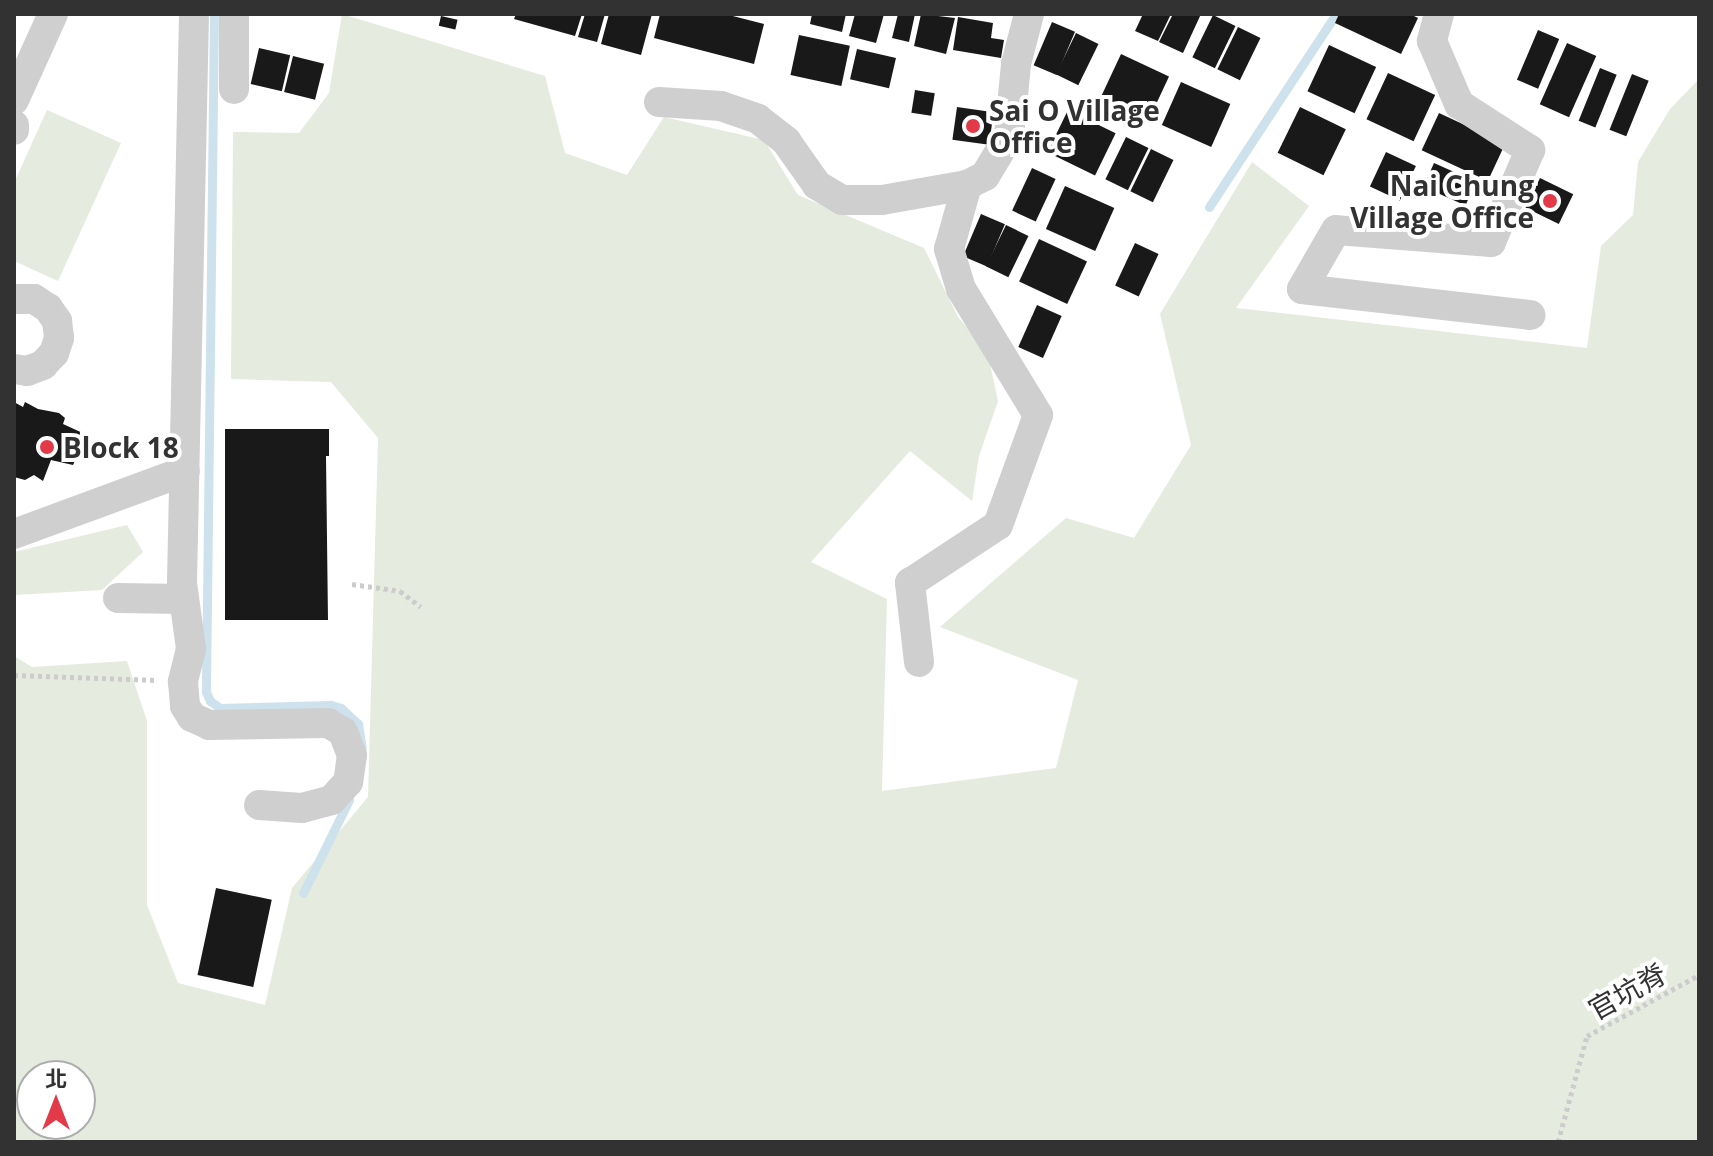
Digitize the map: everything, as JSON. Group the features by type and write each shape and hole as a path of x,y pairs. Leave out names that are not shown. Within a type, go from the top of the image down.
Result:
{"street":[{"path":"14,100 53,14"},
{"path":"194,14 183,599 191,649 185,679 185,706 200,723 218,726 328,723 347,739 353,763 340,795 323,805 302,808 259,805"},
{"path":"234,14 234,89"},
{"path":"659,102 721,106 758,119 786,141 817,185 842,200 882,200 967,185 985,176 1009,136 1016,64 1029,14"},
{"path":"1439,14 1432,41 1459,104 1530,150 1491,242 1336,230 1302,289 1531,315"},
{"path":"919,662 910,583 998,525 1038,415 955,278 949,249 967,185"},
{"path":"14,299 34,299 48,308 57,321 59,338 54,353 43,365 27,371 14,369"},
{"path":"14,534 185,471"},
{"path":"118,598 183,599"}],"path":[{"path":"352,584 400,591 421,607"},
{"path":"14,675 90,676 125,681 185,679"},
{"name":"官坑脊","path":"1558,1142 1587,1036 1699,975"}],"shaded area":[{"path":"342,14 545,76 565,153 627,175 664,117 764,140 798,195 924,248 958,317 987,350 998,401 979,456 972,501 910,451 811,562 887,599 882,791 1056,768 1078,680 940,627 1066,518 1134,538 1191,445 1160,314 1252,162 1309,206 1236,308 1587,348 1601,246 1633,215 1638,162 1670,109 1699,79 1699,1142 14,1142 14,656 32,667 127,661 147,721 147,905 178,983 265,1005 292,888 368,797 378,438 331,382 231,379 233,132 299,133 329,93"},
{"path":"47,110 121,143 58,281 14,261 14,183"},
{"path":"127,525 143,552 102,590 14,595 14,552"}],"building":[{"path":"516,14 582,14 575,36 514,19"},
{"path":"585,14 605,14 597,42 578,37"},
{"path":"609,14 652,14 641,55 601,44"},
{"path":"660,14 725,14 764,24 754,64 654,38"},
{"path":"812,14 846,14 842,32 810,24"},
{"path":"855,14 884,14 876,43 849,36"},
{"path":"898,14 915,14 909,42 892,38"},
{"path":"921,14 955,18 946,54 914,46"},
{"path":"1143,14 1171,14 1158,41 1135,31"},
{"path":"1173,14 1201,14 1183,53 1159,42"},
{"path":"1339,14 1410,14 1418,18 1401,54 1335,23"},
{"path":"1213,15 1235,26 1215,68 1192,57"},
{"path":"441,16 458,20 455,30 439,26"},
{"path":"958,17 993,23 991,38 1004,40 1001,58 953,50"},
{"path":"1052,22 1075,32 1057,75 1034,65"},
{"path":"1238,27 1260,38 1240,80 1217,69"},
{"path":"1538,30 1559,39 1538,89 1517,80"},
{"path":"1076,33 1098,44 1078,85 1056,74"},
{"path":"799,35 850,46 841,86 790,75"},
{"path":"1567,43 1596,56 1569,117 1540,104"},
{"path":"1329,45 1376,67 1355,113 1307,91"},
{"path":"259,48 290,55 282,91 251,84"},
{"path":"857,49 896,58 889,88 850,79"},
{"path":"1121,54 1169,76 1149,119 1101,97"},
{"path":"293,56 324,64 315,100 284,92"},
{"path":"1600,68 1617,75 1595,128 1579,121"},
{"path":"1388,73 1435,95 1414,141 1366,119"},
{"path":"1632,74 1649,81 1626,136 1610,130"},
{"path":"1181,82 1230,104 1211,147 1162,125"},
{"path":"915,90 935,93 931,116 911,113"},
{"name":"Sai O Village Office","path":"957,107 994,112 989,145 952,140"},
{"path":"1300,107 1346,129 1323,175 1278,153"},
{"path":"1068,110 1116,133 1095,175 1047,152"},
{"path":"1439,113 1505,144 1488,181 1422,150"},
{"path":"1126,137 1148,148 1128,190 1105,179"},
{"path":"1151,149 1173,160 1153,202 1130,191"},
{"path":"1386,152 1416,166 1400,200 1370,186"},
{"path":"1434,163 1476,182 1465,205 1423,187"},
{"path":"1032,168 1056,179 1036,222 1012,211"},
{"name":"Nai Chung Village Office","path":"1540,178 1573,194 1559,224 1526,208"},
{"path":"1065,186 1114,208 1095,251 1046,229"},
{"path":"981,214 1005,224 987,267 963,256"},
{"path":"1006,225 1028,236 1008,277 986,266"},
{"path":"1039,239 1087,261 1067,304 1019,282"},
{"path":"1135,243 1159,254 1139,297 1115,286"},
{"path":"1037,305 1062,316 1043,358 1018,347"},
{"name":"Block 18","path":"14,402 23,407 25,402 38,409 59,413 65,418 63,424 87,435 73,465 51,460 43,481 34,475 25,480 14,477"},
{"path":"225,429 329,429 329,456 326,456 328,620 225,620"},
{"path":"216,888 272,900 253,987 197,975"}],"waterway":[{"path":"214,14 206,692 210,701 220,708 331,705 341,708 358,724 362,748"},
{"path":"1209,207 1336,14"},
{"path":"303,893 349,800"}],"place":[{"name":"Sai O Village Office","path":"973,126"},
{"name":"Nai Chung Village Office","path":"1550,201"},
{"name":"Block 18","path":"47,447"}]}
